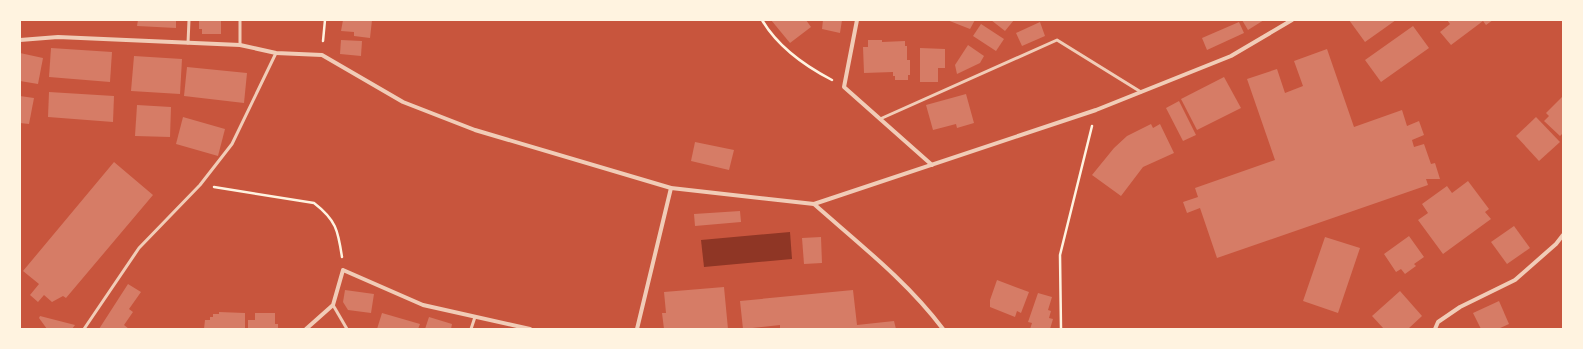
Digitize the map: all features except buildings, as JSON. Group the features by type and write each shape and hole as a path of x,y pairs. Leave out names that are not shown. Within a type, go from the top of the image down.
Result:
{"street":[{"path":"857,20 844,87 932,165"},
{"path":"20,40 58,37 240,45 276,53 322,55 403,102 474,130 671,188 814,204 1096,110 1230,56 1292,20"},
{"path":"636,329 671,188"},
{"path":"814,204 882,264 932,315 943,329"},
{"path":"1435,329 1438,322 1460,307 1515,280 1556,244 1563,235"},
{"path":"306,329 334,305 343,270 423,305 530,329"}],"lane":[{"path":"188,43 189,20"},
{"path":"240,20 240,45"},
{"path":"880,119 1057,40 1141,92"},
{"path":"84,329 139,248 200,185 232,144 276,53"},
{"path":"334,305 346,329"},
{"path":"471,329 474,317"}],"path":[{"path":"322,55 325,20"},
{"path":"762,20 785,48 809,68 844,87"},
{"path":"1061,329 1060,255 1096,110"},
{"path":"200,185 314,203 327,213 336,227 343,270"}],"shaded area":[{"path":"790,232 792,259 704,267 701,240"}]}
